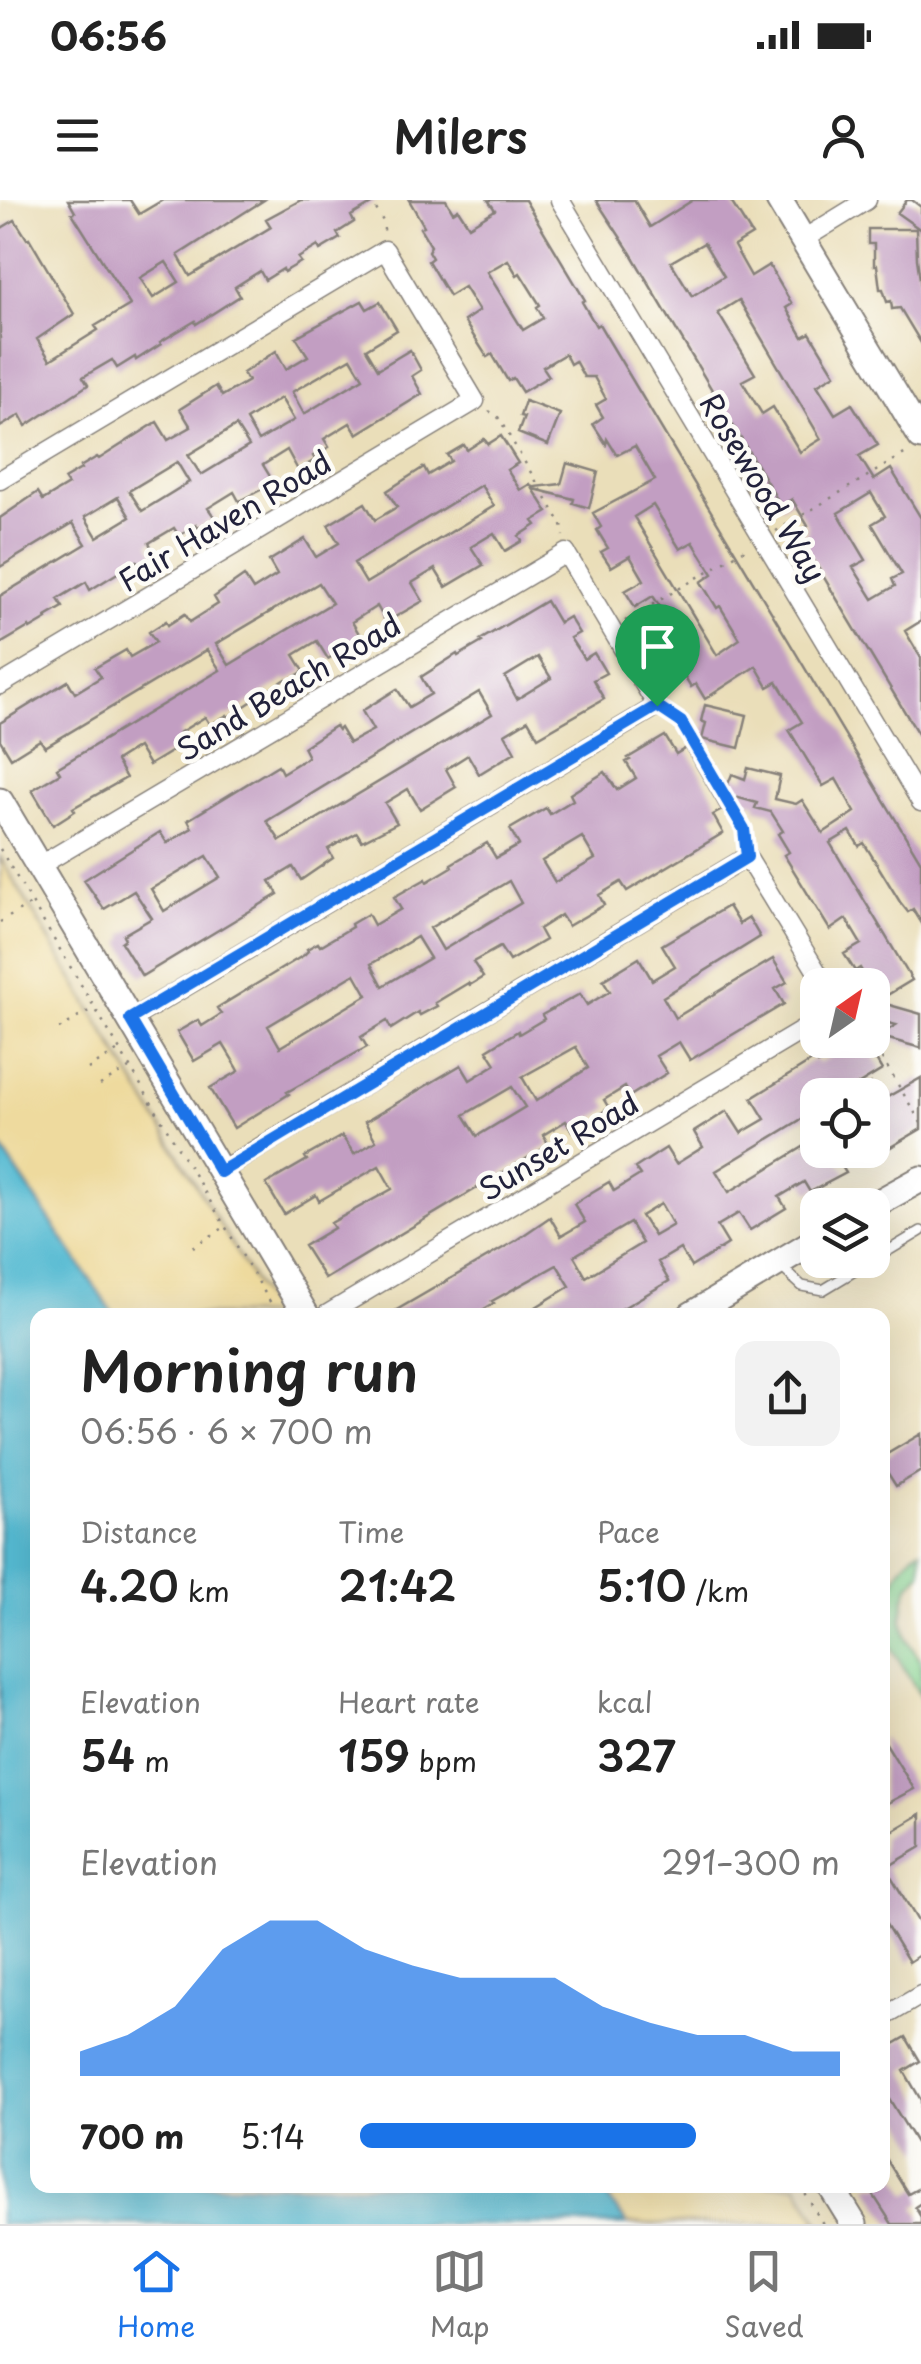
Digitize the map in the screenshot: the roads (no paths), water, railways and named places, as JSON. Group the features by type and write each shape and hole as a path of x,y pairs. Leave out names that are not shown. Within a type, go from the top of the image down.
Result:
{"street":[{"name":"Rosewood Way","path":"560,200 921,802"},
{"path":"778,200 921,437"},
{"path":"802,240 867,200"},
{"name":"Fair Haven Road","path":"0,480 384,250 475,402 0,685"},
{"name":"Sand Beach Road","path":"39,866 566,553 657,706 130,1019"},
{"path":"0,802 302,1308"},
{"path":"220,1172 747,857 816,968"},
{"name":"Sunset Road","path":"338,1308 800,1032"},
{"path":"890,1195 920,1177"},
{"path":"703,1308 800,1250"},
{"path":"890,2013 921,1995"},
{"path":"835,2193 854,2224"}],"lane":[{"path":"776,1264 802,1286 823,1290 921,1231"}],"water":[{"path":"0,1146 109,1308 30,1308 30,2193 604,2193 627,2224 0,2224"}]}
